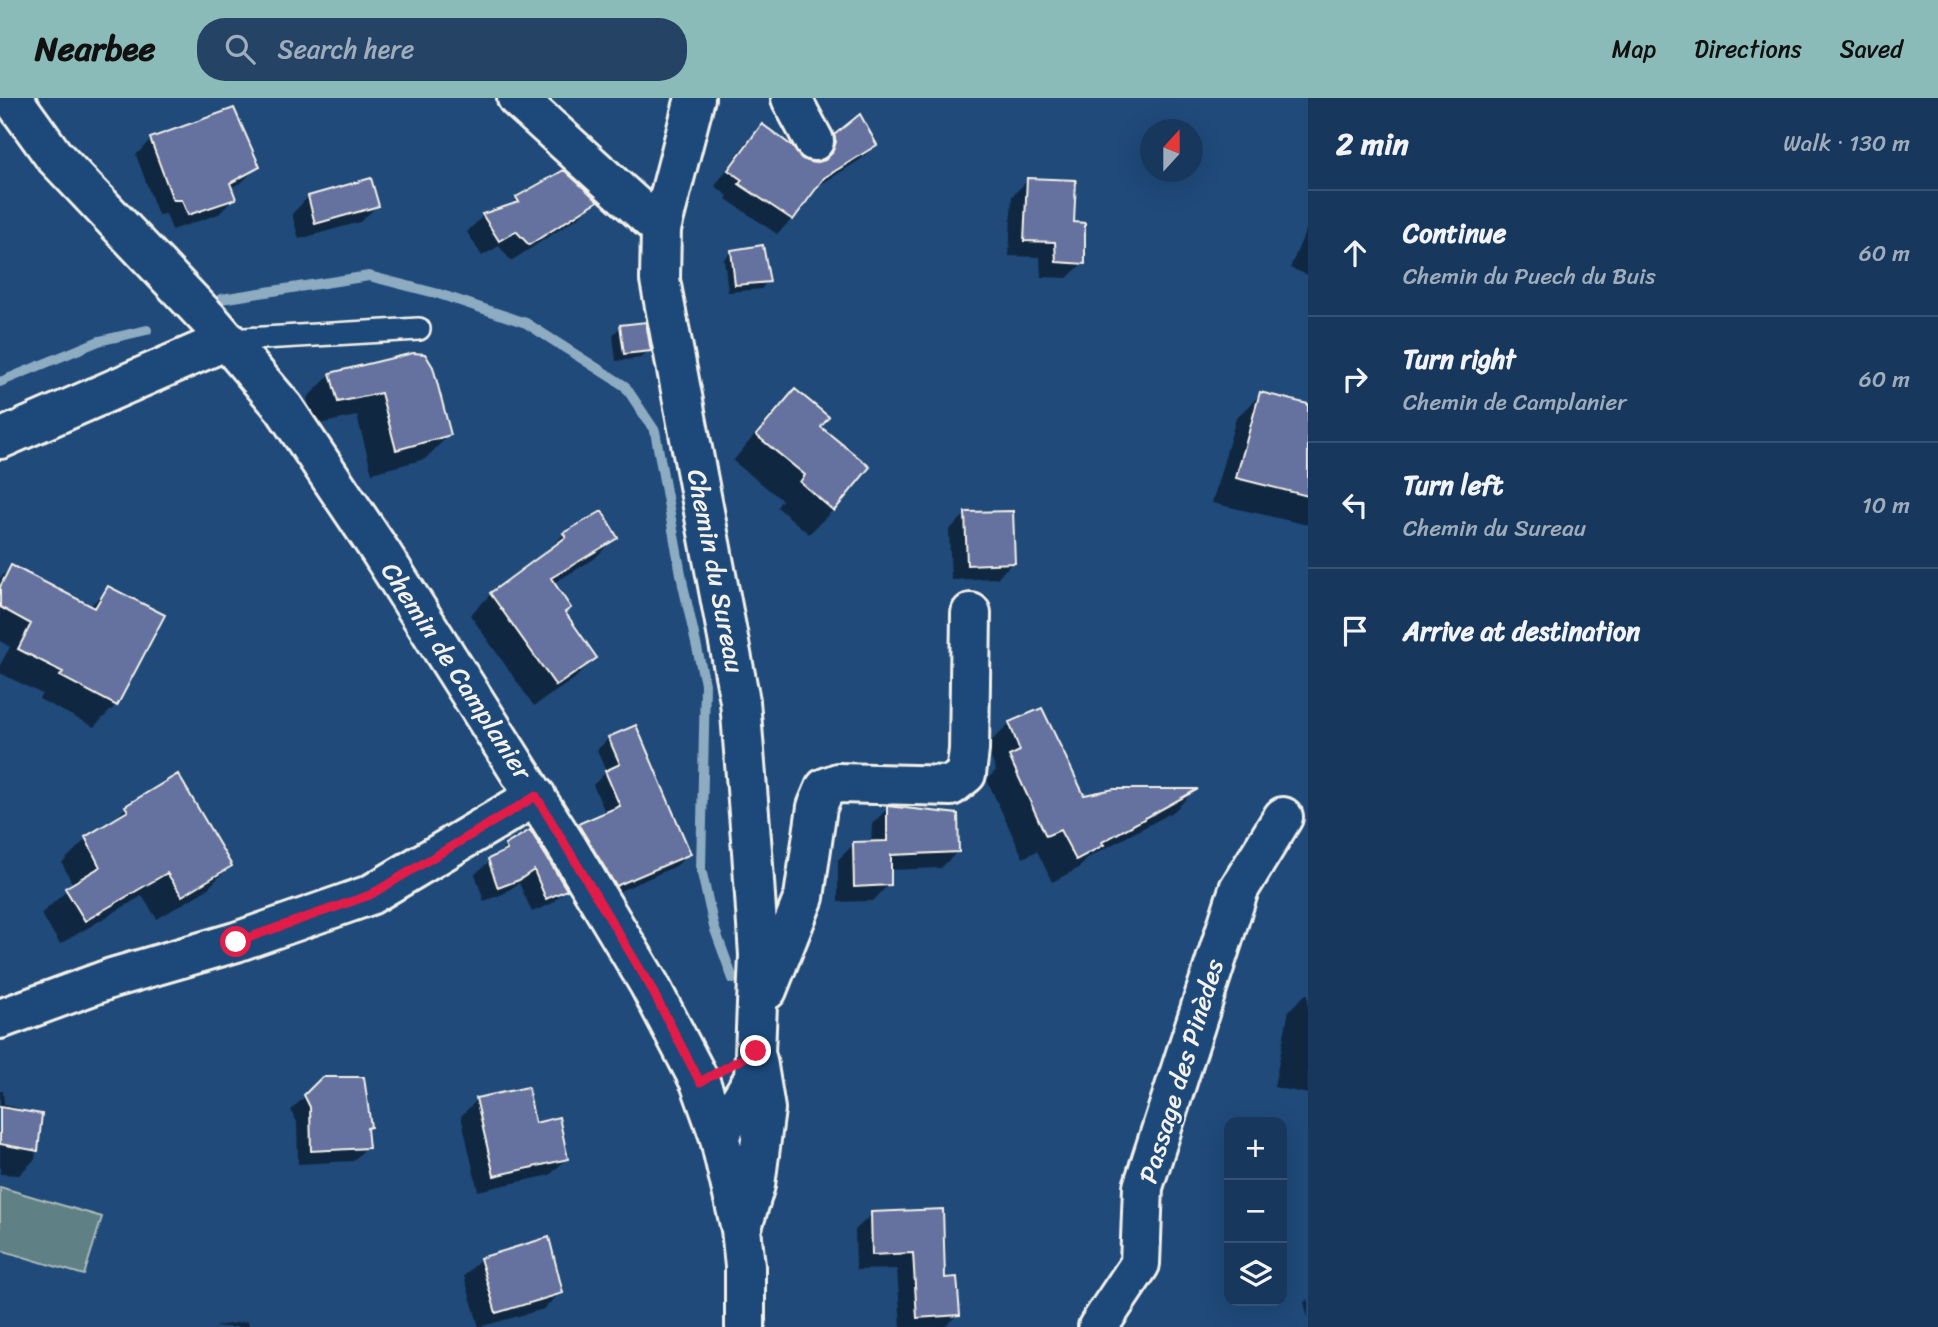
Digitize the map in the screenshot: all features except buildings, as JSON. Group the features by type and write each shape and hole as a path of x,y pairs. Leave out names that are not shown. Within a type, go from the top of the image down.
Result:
{"street":[{"name":"Chemin de Camplanier","path":"12,98 53,155 227,340 284,408 380,551 536,796 649,984 700,1082 719,1135 741,1229 745,1327"},
{"path":"517,98 661,229"},
{"name":"Chemin du Sureau","path":"695,98 661,229 660,280 740,701 759,955 754,1078 719,1135"},
{"path":"790,98 814,141"},
{"path":"0,439 227,340"},
{"path":"700,1082 756,1033 804,897 817,807 825,788 838,783 951,786 966,774 969,750 971,612"},
{"path":"0,1019 112,978 236,942 370,895 536,796"},
{"name":"Passage des Pinèdes","path":"1098,1327 1140,1264 1143,1186 1239,889 1283,817"},
{"name":"Chemin du Sureau","path":"741,1229 755,1185 765,1109 756,1033"}],"lane":[{"path":"227,340 419,328"}],"green space":[{"path":"0,1187 102,1217 84,1275 0,1250"}],"waterway":[{"path":"221,299 369,276 439,294 526,323 625,386 655,431 683,585 705,684 701,869 714,927 733,979"},
{"path":"0,382 99,341 147,330"}],"route":[{"path":"236,942 370,895 536,796 649,984 700,1082 756,1051"}]}
